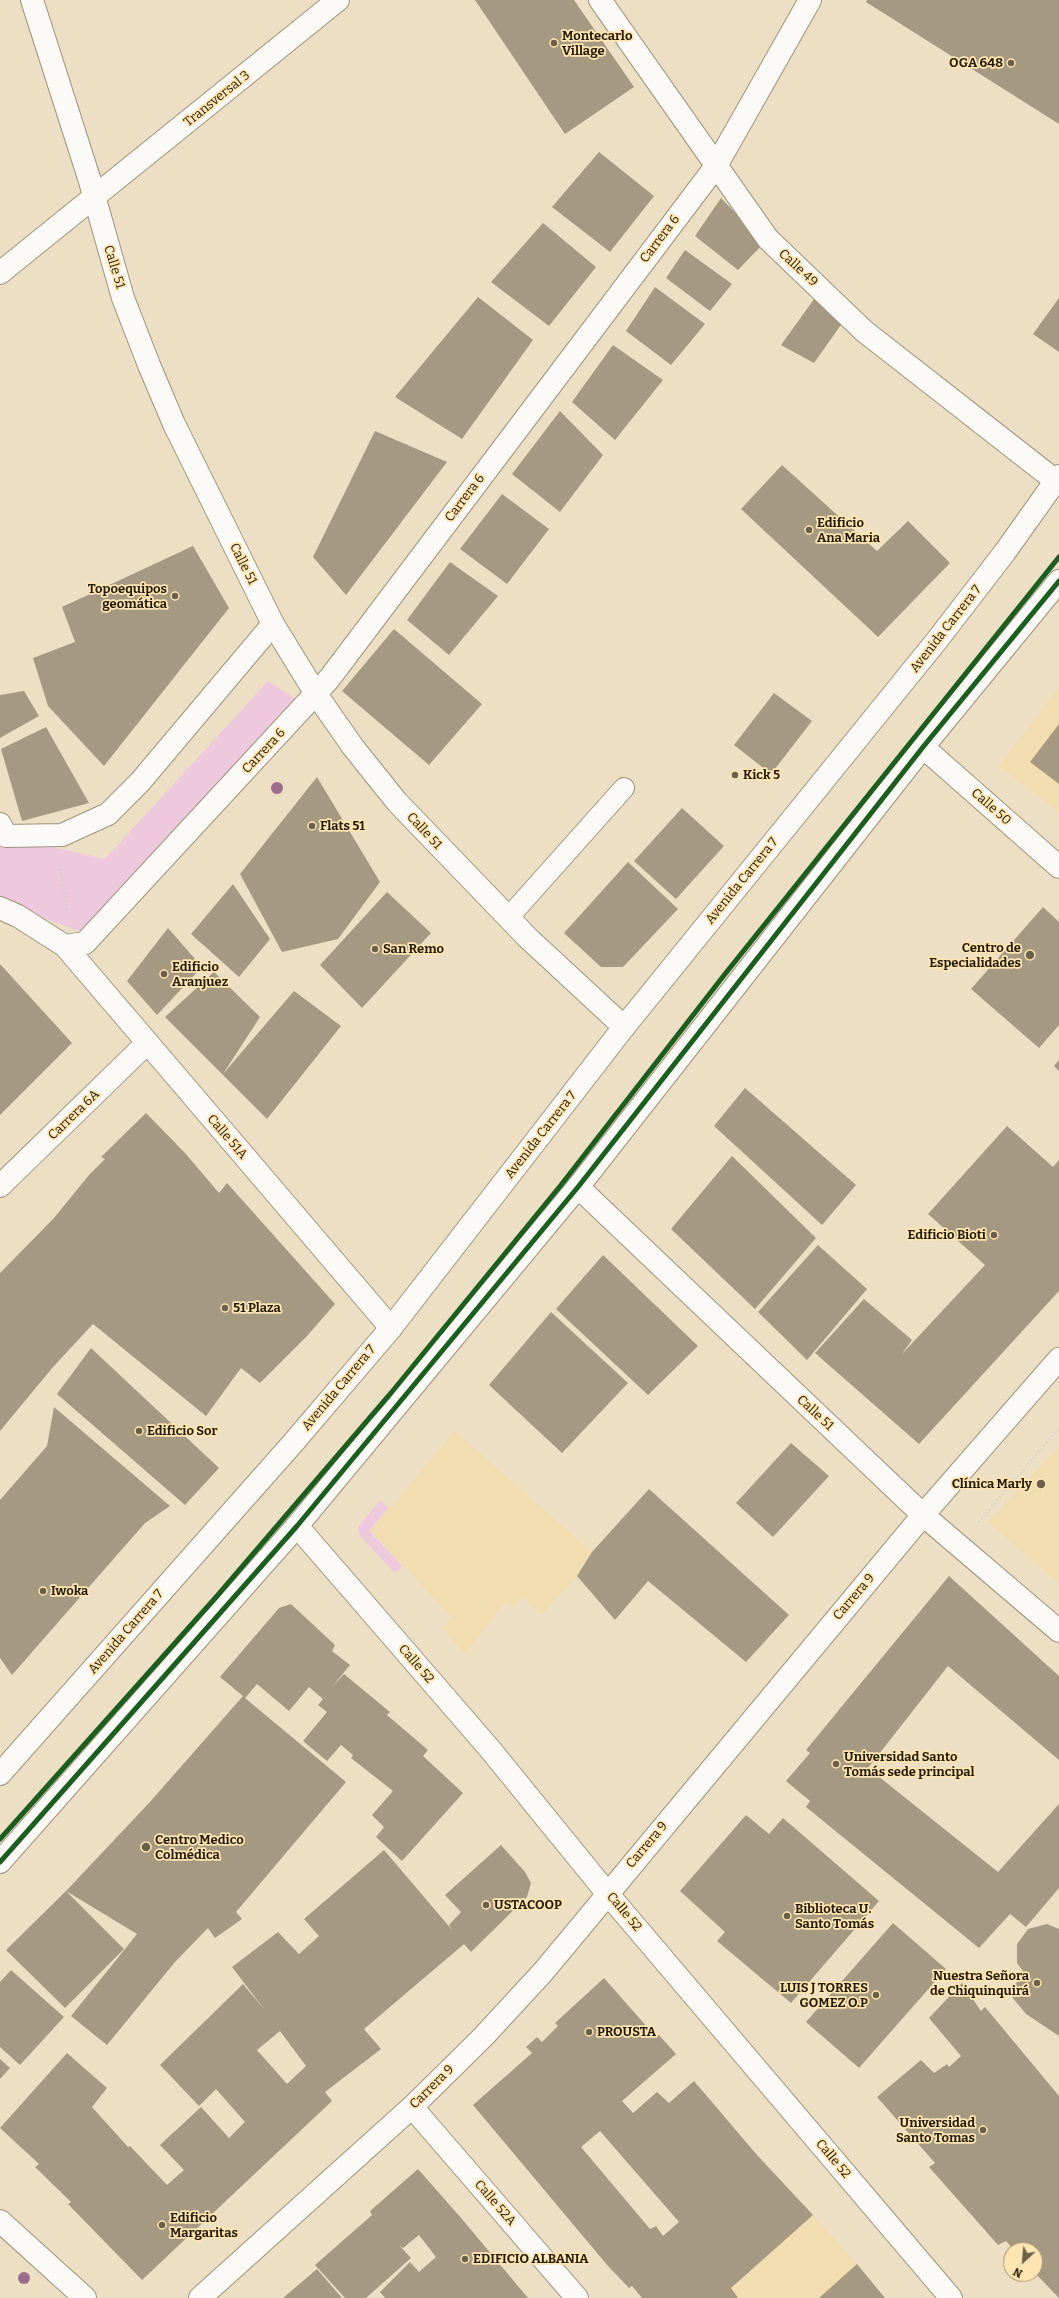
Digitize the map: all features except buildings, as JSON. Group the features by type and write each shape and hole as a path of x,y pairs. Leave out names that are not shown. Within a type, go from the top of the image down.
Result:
{"street":[{"name":"Calle 51","path":"32,0 48,46 95,198 124,298 149,365 174,424 273,624 316,694 353,747 397,802 508,918 624,1027"},
{"name":"Transversal 3","path":"0,273 95,198 338,0"},
{"name":"Calle 49","path":"600,0 768,239 864,331 1057,479"},
{"name":"Carrera 6","path":"70,945 85,943 316,694 716,166 810,0"},
{"name":"Avenida Carrera 7","path":"0,1774 288,1448 391,1328 624,1027 938,639 1005,552 1057,479"},
{"path":"0,1862 297,1526 578,1187 923,746 1059,581"},
{"path":"3,830 62,835 108,814 140,782 273,624"},
{"name":"Calle 50","path":"923,746 1059,867"},
{"name":"Calle 51A","path":"0,908 18,916 70,945 147,1044 391,1328"},
{"name":"Carrera 6A","path":"0,1186 147,1044"},
{"name":"Calle 51","path":"578,1187 923,1515 1059,1631"},
{"name":"Carrera 9","path":"200,2298 412,2107 483,2037 543,1972 607,1893 923,1515 1059,1360"},
{"name":"Calle 52","path":"297,1526 489,1748 607,1893 951,2298"},
{"name":"Calle 52A","path":"412,2107 577,2298"},
{"path":"0,2221 85,2298"}],"lane":[{"path":"508,918 624,788"}],"path":[{"path":"53,835 70,945"},
{"path":"984,1528 979,1523 1059,1428"}],"shaded area":[{"path":"268,681 299,701 94,937 0,902 0,826 6,836 105,859"},
{"path":"1059,687 1059,812 999,766"},
{"path":"455,1431 592,1552 577,1576 541,1615 523,1596 513,1609 506,1601 465,1654 442,1628 452,1618 371,1530"},
{"name":"Clínica Marly","path":"1059,1446 1059,1583 988,1522"},
{"path":"380,1501 388,1508 369,1531 402,1566 395,1573 360,1536 358,1527"},
{"path":"813,2215 857,2264 819,2298 738,2298 731,2288"}],"cycle path":[{"path":"0,1839 217,1596 391,1393 561,1185 725,974 1059,557"},
{"path":"0,1862 297,1526 578,1187 923,747 1059,581"}],"place":[{"name":"Montecarlo Village","path":"554,43"},
{"name":"OGA 648","path":"1011,63"},
{"name":"Edificio Ana Maria","path":"809,530"},
{"name":"Topoequipos geomática","path":"175,596"},
{"name":"Kick 5","path":"735,775"},
{"name":"Flats 51","path":"312,826"},
{"name":"San Remo","path":"375,949"},
{"name":"Centro de Especialidades","path":"1030,955"},
{"name":"Edificio Aranjuez","path":"164,974"},
{"name":"Edificio Bioti","path":"994,1235"},
{"name":"51 Plaza","path":"225,1308"},
{"name":"Edificio Sor","path":"139,1431"},
{"name":"Clínica Marly","path":"1041,1484"},
{"name":"Iwoka","path":"43,1591"},
{"name":"Universidad Santo Tomás sede principal","path":"836,1764"},
{"name":"Centro Medico Colmédica","path":"146,1847"},
{"name":"USTACOOP","path":"486,1905"},
{"name":"Biblioteca U. Santo Tomás","path":"787,1916"},
{"name":"Nuestra Señora de Chiquinquirá","path":"1037,1983"},
{"name":"LUIS J TORRES GOMEZ O.P","path":"876,1995"},
{"name":"PROUSTA","path":"589,2032"},
{"name":"Universidad Santo Tomas","path":"983,2130"},
{"name":"Edificio Margaritas","path":"162,2225"},
{"name":"EDIFICIO ALBANIA","path":"465,2259"}]}
